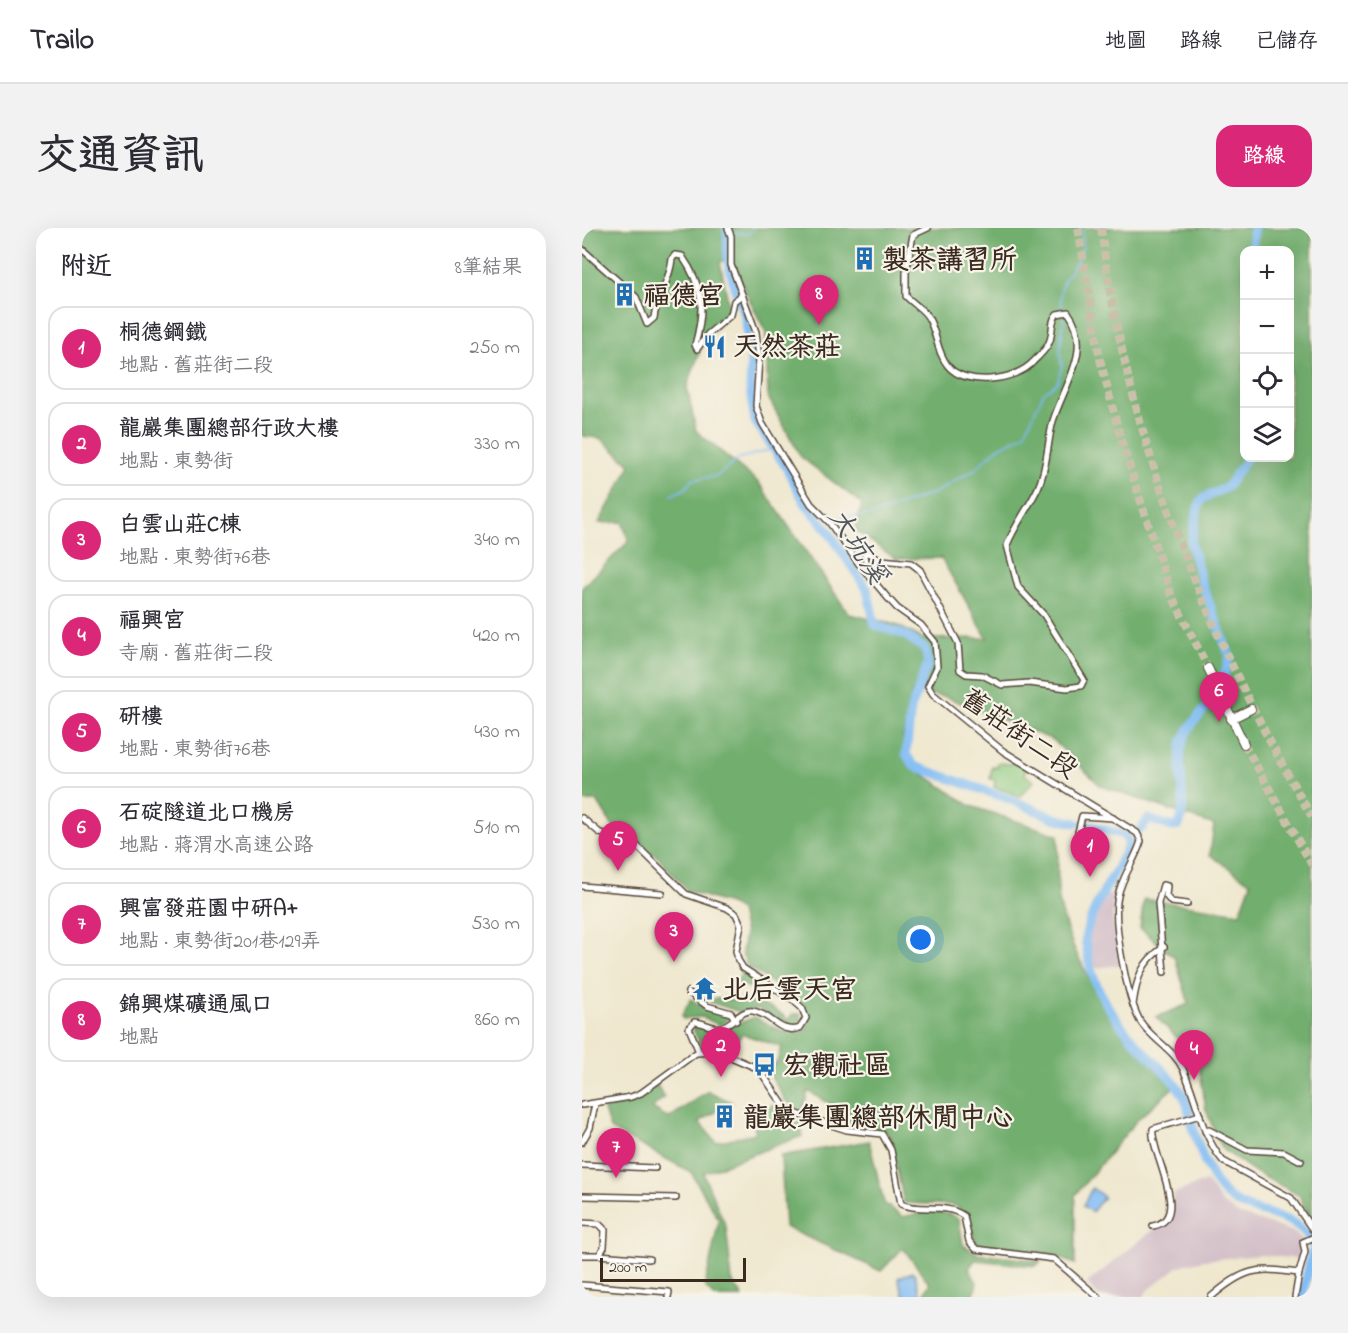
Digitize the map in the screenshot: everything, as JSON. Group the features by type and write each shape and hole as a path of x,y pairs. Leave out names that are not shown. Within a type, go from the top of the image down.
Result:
{"highway":[{"path":"1208,668 1244,744"},
{"path":"1231,719 1251,709"}],"street":[{"name":"舊莊街二段","path":"728,228 731,236 731,265 756,332 759,358 756,406 762,423 811,504 830,524 897,608 921,625 935,642 937,667 928,686 933,694 1003,751 1137,833 1141,841 1117,898 1116,916 1132,1006 1144,1026 1182,1067 1198,1116 1212,1146 1223,1161 1291,1198 1312,1229"},
{"path":"876,584 876,577 866,562 865,551 882,560 911,563 920,570 958,643 960,670 966,674 982,675 1002,685 1029,683 1067,688 1081,686 1084,680 1044,615 1018,587 1008,545 1039,486 1049,452 1052,423 1075,369 1078,354 1074,320 1068,312 1057,314 1052,324 1051,338 1044,350 1022,371 1006,379 962,376 947,365 929,318 906,296 913,235 928,228"},
{"path":"582,249 636,297 647,324 654,318 655,307 666,288 672,259 675,255 682,256 702,299 701,328 694,348 697,349 708,334 731,315 734,301 742,295"},
{"path":"1078,832 1082,816 1114,818"},
{"path":"582,818 600,833 632,841 686,894 727,908 736,914 741,925 736,951 743,968 794,1001 802,1008 806,1018 800,1028 793,1030 782,1028 753,1011 745,1012 736,1021 717,1028 694,1022 689,1028 699,1052"},
{"path":"1164,972 1164,947 1158,903 1163,885 1167,886 1166,896 1171,902 1187,904"},
{"path":"582,886 662,893"},
{"path":"1132,1006 1139,972 1150,956 1164,947"},
{"path":"688,992 707,1006 731,1013 736,1021"},
{"path":"582,1105 641,1093 678,1064 699,1052 719,1052 759,1070 784,1106 804,1118 848,1130 882,1134 891,1150 897,1195 901,1204 908,1207 942,1207 959,1212 964,1216 969,1241 976,1249 1054,1259 1098,1297"},
{"path":"582,1142 590,1128 595,1104"},
{"path":"1153,1226 1161,1223 1169,1212 1170,1192 1153,1129 1198,1116"},
{"path":"1205,1131 1209,1130 1247,1150 1284,1152 1300,1161"},
{"path":"582,1165 655,1168"},
{"path":"582,1196 676,1198"},
{"path":"582,1223 599,1224 605,1230 604,1247 599,1255"},
{"path":"1295,1297 1305,1252 1305,1241 1312,1239"},
{"path":"582,1255 649,1259"},
{"path":"1211,1297 1247,1271 1272,1269 1299,1273"},
{"path":"582,1285 655,1289 669,1292 668,1297"}],"shaded area":[{"path":"1113,894 1113,920 1120,965 1095,968 1088,945 1089,931 1104,896"},
{"path":"1206,1181 1222,1203 1238,1214 1291,1231 1301,1238 1304,1252 1299,1259 1262,1255 1204,1260 1179,1266 1146,1292 1144,1297 1099,1297 1087,1283 1167,1219 1175,1193"}],"green space":[{"path":"582,228 1312,228 1312,1223 1299,1195 1257,1173 1221,1148 1206,1110 1198,1059 1156,1017 1189,1004 1175,958 1140,928 1144,899 1240,913 1251,883 1210,855 1214,825 1101,786 1053,740 946,697 912,691 903,738 913,767 971,806 1058,835 1059,900 1079,959 1092,982 1123,1025 1177,1084 1138,1119 1075,1195 1075,1264 1051,1254 976,1243 968,1215 954,1205 904,1203 890,1135 877,1130 839,1124 839,1109 808,1091 802,1113 786,1101 767,1070 777,1062 782,1047 742,1034 730,1051 701,1046 693,1029 700,1025 715,1032 755,1017 780,1030 799,1032 806,1030 809,1015 793,999 747,965 742,953 745,933 740,911 729,904 688,891 659,858 631,837 615,830 597,801 582,801 582,588 629,541 622,522 599,523 631,465 600,438 582,436","holes":["729,258 766,333 768,397 801,457 862,504 855,530 896,559 941,558 987,638 923,639 896,625 849,614 759,483 696,431 687,387 704,340 730,311 720,262"]},
{"path":"1013,761 1027,768 1024,774 1034,781 1020,796 994,787 995,780 990,779 992,767 997,768 997,763 1012,764"},
{"path":"742,972 774,993 736,984"},
{"path":"715,998 764,1005 781,1013 788,1020 793,1014 801,1014 801,1024 789,1027 759,1009 740,1012 710,1002"},
{"path":"691,999 706,1009 729,1015 728,1020 719,1025 702,1017 683,1019 682,1015"},
{"path":"657,1085 664,1097 652,1108 669,1118 708,1091 732,1102 699,1122 716,1142 756,1133 752,1118 773,1105 801,1123 802,1136 703,1173 726,1227 732,1281 743,1297 714,1297 705,1286 719,1220 691,1172 610,1129 604,1110 639,1097"},
{"path":"869,1141 884,1203 903,1217 925,1213 946,1213 959,1219 963,1245 978,1254 1041,1261 1036,1266 975,1260 969,1268 977,1283 973,1296 976,1297 921,1297 930,1284 903,1248 881,1271 785,1227 781,1156"}],"water":[{"path":"1092,1188 1104,1197 1092,1212 1083,1206"},
{"path":"912,1272 915,1274 921,1297 904,1297 898,1278"}],"waterway":[{"name":"大坑溪","path":"727,228 728,262 736,292"},
{"path":"735,233 748,234 753,228"},
{"path":"1062,307 1063,283 1081,253 1083,242 1081,228"},
{"path":"1252,246 1254,228"},
{"name":"大坑溪","path":"739,300 745,315 751,359 750,390 755,421 786,467 805,503 826,528 867,589 875,625 905,635 925,649 928,663 911,709 906,754 914,766 1009,799 1054,818 1076,823"},
{"path":"833,520 873,515 934,493 974,470 998,448 1024,435 1044,392 1057,383 1062,367 1060,350 1064,316"},
{"path":"671,495 685,489 692,480 717,476 740,458 773,449"},
{"path":"1198,508 1202,499 1227,487 1244,462"},
{"path":"1197,512 1191,543 1202,584 1230,657 1221,684"},
{"path":"1141,829 1148,819 1173,827 1179,825 1183,805 1180,762 1183,741 1193,723 1217,696"},
{"name":"大坑溪","path":"1084,824 1124,835 1129,843 1094,910 1085,936 1091,968 1100,993 1122,1026 1182,1093 1201,1151 1219,1187 1235,1202 1296,1225 1306,1233 1312,1244"},
{"name":"大坑溪","path":"1302,1297 1312,1253"}],"tunnel":[{"path":"1078,228 1100,359 1121,440 1171,594 1208,668"},
{"path":"1101,228 1113,306 1130,382 1151,458 1176,533 1238,678 1312,817"},
{"path":"1244,744 1312,865"}],"place":[{"name":"製茶講習所","path":"864,259"},
{"name":"福德宮","path":"625,295"},
{"name":"錦興煤礦通風口","path":"819,325"},
{"name":"天然茶莊","path":"715,346"},
{"name":"石碇隧道北口機房","path":"1219,722"},
{"name":"研樓","path":"618,871"},
{"name":"桐德鋼鐵","path":"1090,877"},
{"name":"白雲山莊C棟","path":"674,962"},
{"name":"北后雲天宮","path":"704,989"},
{"name":"宏觀社區","path":"765,1065"},
{"name":"龍巖集團總部行政大樓","path":"721,1077"},
{"name":"福興宮","path":"1194,1080"},
{"name":"龍巖集團總部休閒中心","path":"725,1117"},
{"name":"興富發莊園中研A+","path":"616,1178"}]}
